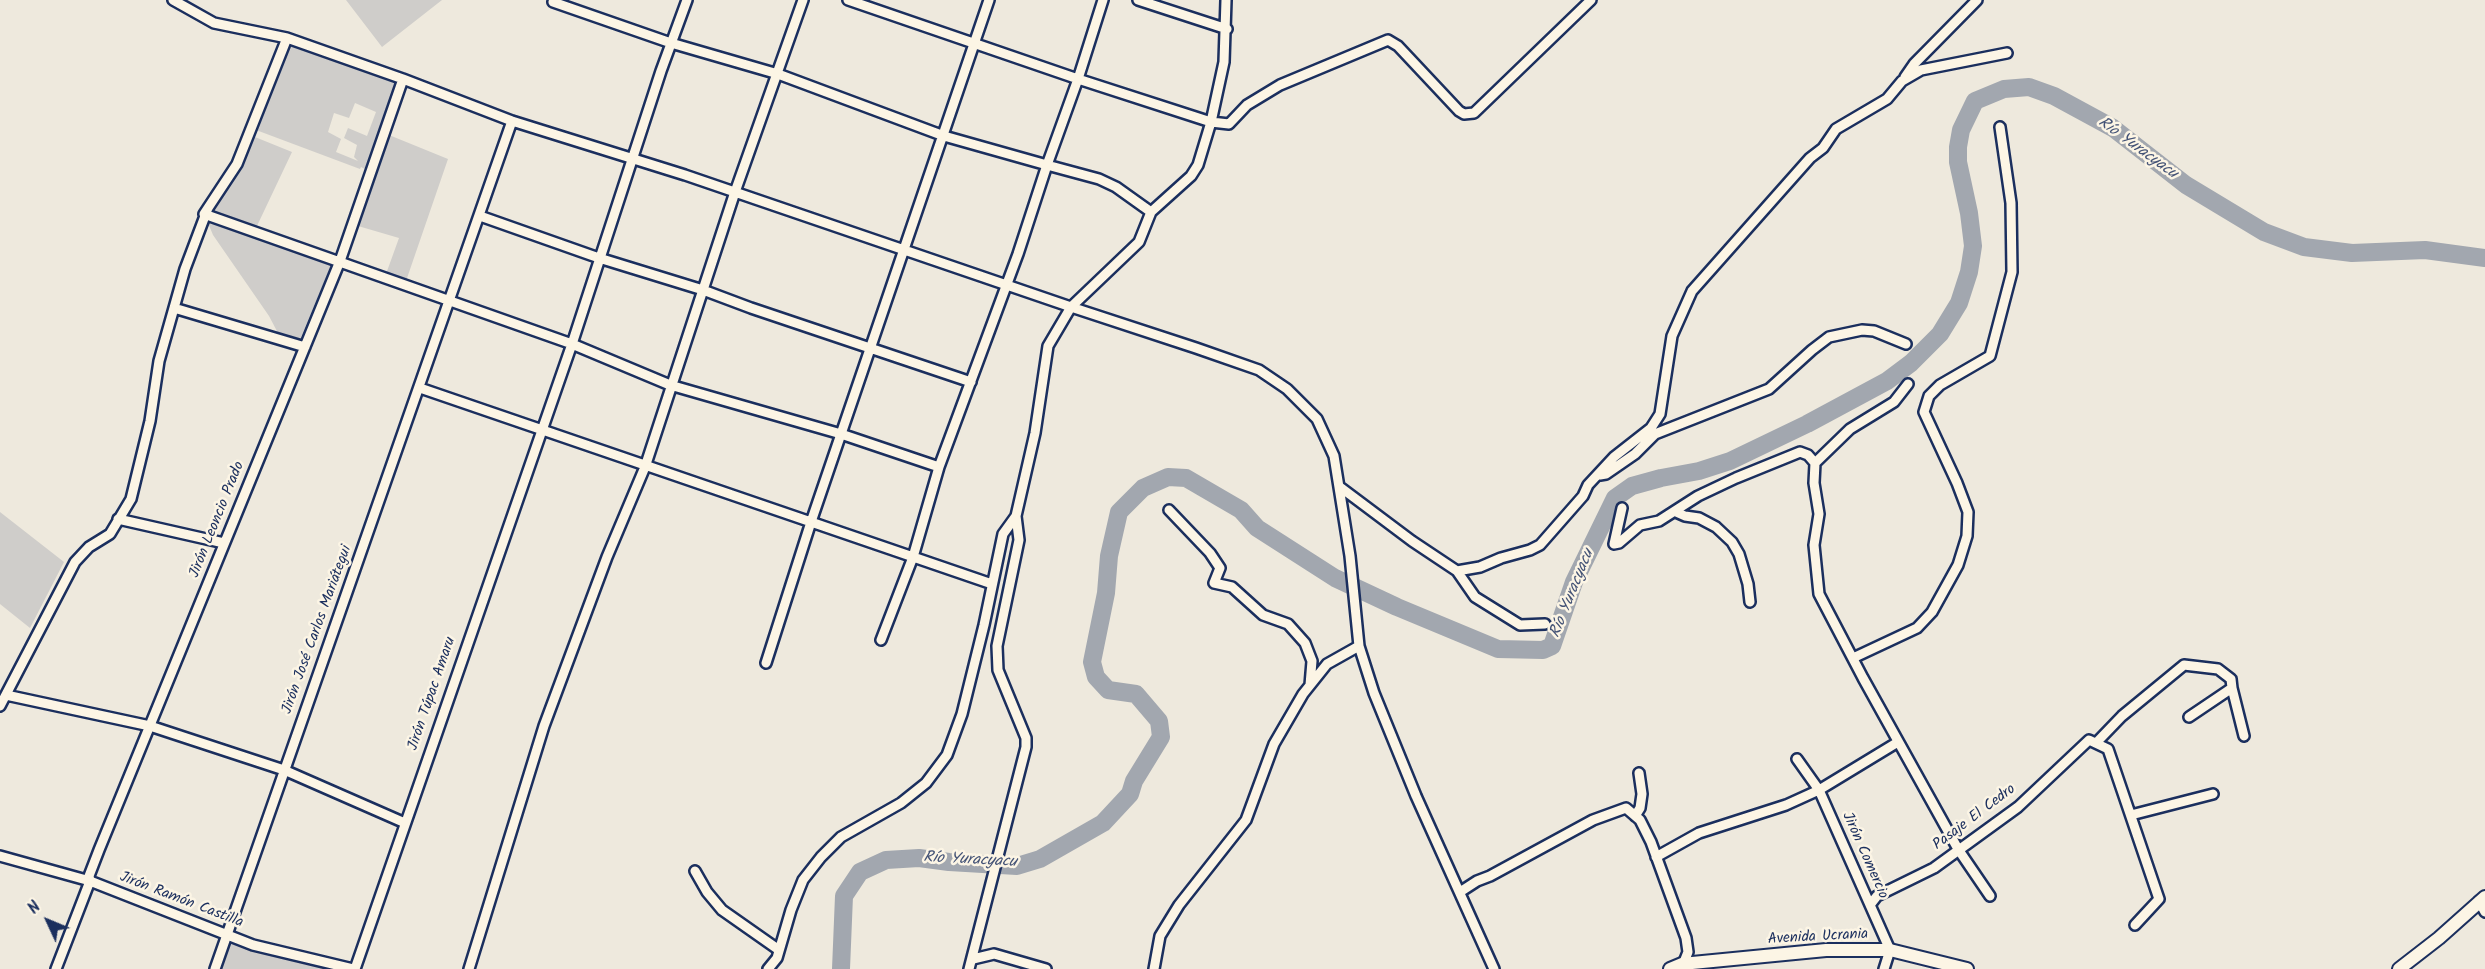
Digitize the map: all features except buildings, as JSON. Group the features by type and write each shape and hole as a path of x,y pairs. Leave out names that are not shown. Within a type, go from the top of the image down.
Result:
{"main road":[{"path":"2399,969 2483,903"},
{"name":"Avenida Ucrania","path":"1670,969 1826,950 1890,950 1967,969"}],"street":[{"path":"173,0 214,22 287,38 512,121 735,192 1259,370 1287,389 1317,419 1334,456 1350,556 1359,646 1374,693 1416,796 1494,969"},
{"name":"Jirón Túpac Amaru","path":"354,969 572,344 687,0"},
{"path":"469,969 503,852 565,666 645,467 735,192 803,0"},
{"path":"848,0 1078,79 1211,122 1229,124 1247,105 1280,85 1388,40 1398,46 1459,111 1464,114 1474,114 1591,0"},
{"path":"766,663 811,522 989,0"},
{"path":"881,640 913,557 939,467 1036,203 1103,0"},
{"path":"1138,0 1227,29"},
{"path":"969,969 1026,747 1026,738 998,670 997,646 1019,540 1016,516 1035,433 1048,346 1071,307 1139,242 1151,212 1191,176 1198,165 1211,122 1224,62 1227,29 1226,0"},
{"path":"1457,571 1480,567 1540,545 1614,457 1651,428 1660,414 1672,336 1692,291 1810,159 1823,148 1836,129 1887,99 1914,64 1977,0"},
{"path":"553,2 671,43 778,74 944,136 1099,179 1116,187 1151,212"},
{"path":"0,706 75,562 90,547 110,534 131,500 150,421 159,361 204,214 237,164 287,38"},
{"path":"1902,81 1921,70 2007,53"},
{"name":"Jirón Leoncio Prado","path":"56,969 90,882 92,868 340,261 403,79"},
{"name":"Jirón José Carlos Mariátegui","path":"215,969 512,121"},
{"path":"1853,658 1917,628 1932,612 1958,565 1967,536 1968,512 1924,412 1929,396 1940,385 1990,356 2012,272 2010,203 2000,127"},
{"path":"204,214 572,344 670,385 841,434 939,467"},
{"path":"480,216 971,382"},
{"path":"174,308 305,347"},
{"path":"1597,475 1606,474 1635,454 1655,434 1769,389 1829,337 1862,330 1906,344"},
{"path":"1908,384 1894,402 1850,429 1815,463 1814,483 1819,513 1814,545 1819,594 1958,849 1990,896"},
{"path":"420,388 992,584"},
{"path":"1622,508 1614,544 1619,543 1640,525 1659,521 1708,491 1800,452 1808,455 1815,463"},
{"path":"1340,487 1412,541 1457,571 1474,597 1520,625 1545,624"},
{"path":"1168,510 1210,554 1220,568 1214,583 1232,587 1263,615 1288,624 1305,643 1312,661 1310,686"},
{"path":"1676,512 1699,518 1716,527 1732,542 1739,554 1749,584 1750,602"},
{"path":"768,969 777,958 791,910 803,880 821,857 841,837 901,803 926,783 947,755 962,714 1003,534 1016,516"},
{"path":"118,519 224,543"},
{"path":"1167,969 1156,966 1160,936 1179,905 1246,820 1274,744 1310,686 1327,664 1359,646"},
{"name":"Pasaje El Cedro","path":"1870,905 1877,896 1934,868 2018,807 2184,665 2218,669 2230,679 2232,688"},
{"path":"2189,717 2232,688 2244,736"},
{"path":"6,695 150,726"},
{"path":"6,695 150,726 284,770 405,823"},
{"path":"1656,857 1699,833 1786,805 1819,790 1898,742"},
{"path":"2092,742 2108,749 2159,899 2136,926"},
{"name":"Jirón Comercio","path":"1797,759 1819,790 1890,950"},
{"path":"1635,816 1640,808 1642,794 1639,772"},
{"path":"2131,815 2213,794"},
{"path":"1460,892 1593,820 1626,808 1640,820 1651,842 1686,938 1688,952 1682,967"},
{"name":"Jirón Ramón Castilla","path":"0,856 90,882 253,945 354,969"},
{"path":"695,871 707,892 722,910 779,950"},
{"path":"1884,969 1890,950"},
{"path":"973,959 994,954 1046,969"}],"shaded area":[{"path":"346,0 442,0 382,47"},
{"path":"289,43 395,83 367,170 256,130","holes":["355,103 376,112 367,136 348,128 344,138 357,145 354,157 358,161 336,152 341,139 328,132 334,113 349,118"]},
{"path":"250,135 292,152 256,228 209,212"},
{"path":"389,135 448,159 406,281 386,274 399,238 358,226"},
{"path":"206,218 331,265 299,342 279,335 269,316 213,235"},
{"path":"0,512 64,562 30,628 0,604"},
{"path":"225,941 353,969 215,969"}],"waterway":[{"name":"Río Yuracyacu","path":"841,969 844,896 860,872 886,860 919,858 1017,866 1040,859 1103,823 1130,794 1134,781 1161,737 1159,721 1136,694 1108,690 1096,677 1092,662 1106,593 1109,556 1119,512 1143,488 1168,477 1186,478 1241,510 1257,528 1335,578 1397,607 1498,649 1543,650 1552,646 1574,582 1615,498 1632,486 1699,471 1730,461 1807,424 1887,381 1911,363 1940,334 1959,303 1969,272 1973,246 1969,213 1958,162 1958,147 1961,130 1975,101 2004,89 2029,87 2054,96 2113,128 2186,185 2264,232 2304,247 2352,253 2425,250 2485,258"}]}
